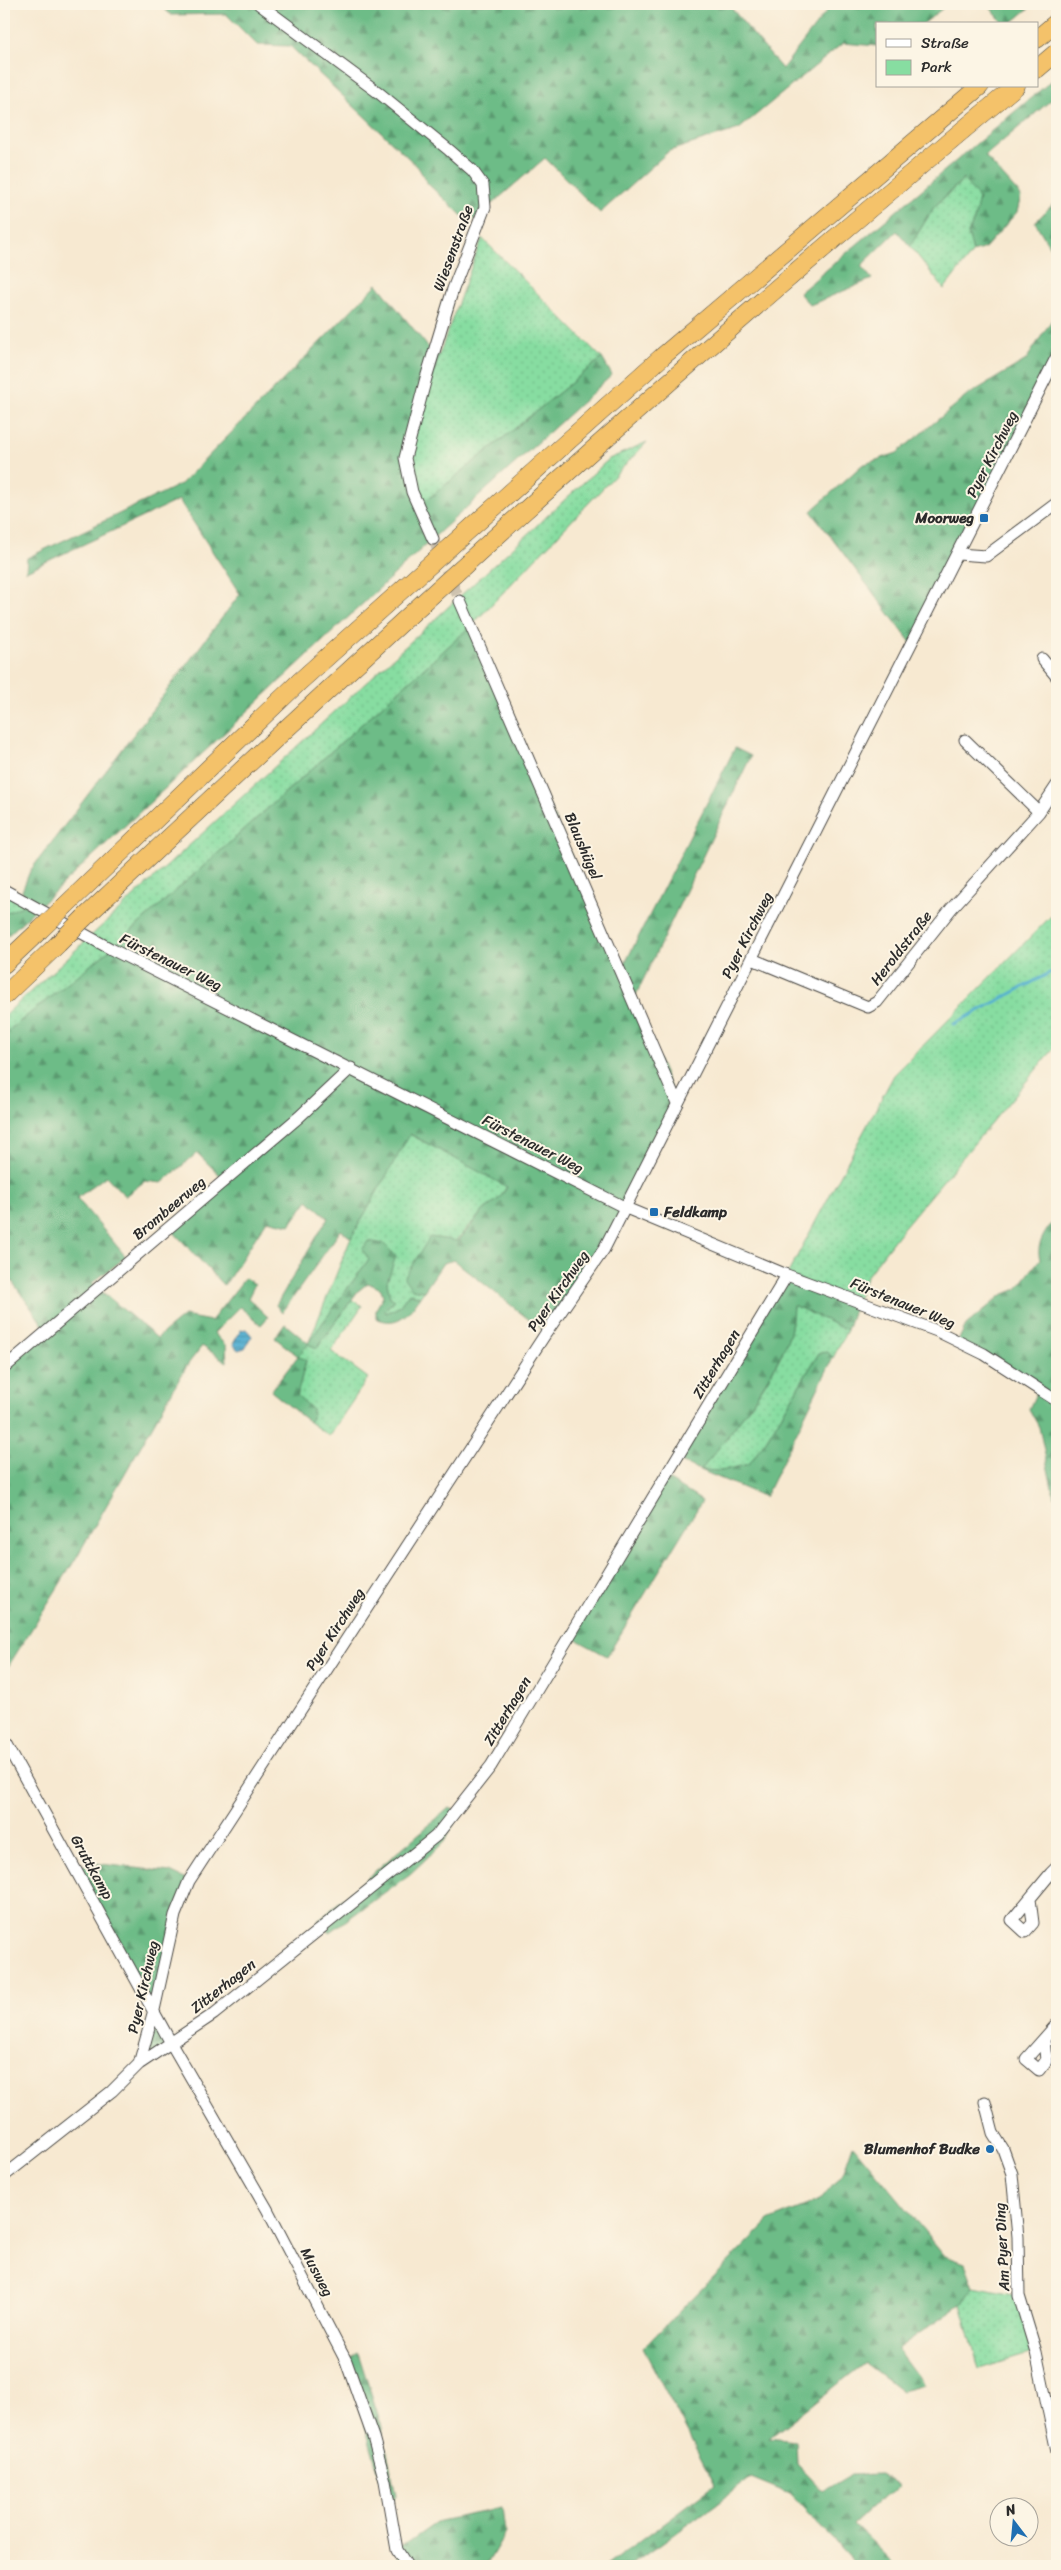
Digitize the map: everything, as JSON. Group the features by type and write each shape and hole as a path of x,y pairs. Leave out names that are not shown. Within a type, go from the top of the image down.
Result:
{"highway":[{"path":"1038,38 1057,22"},
{"path":"1038,68 1057,52"},
{"path":"4,964 299,682 648,369 978,88"},
{"path":"4,996 310,704 678,373 1014,88"}],"street":[{"name":"Wiesenstraße","path":"259,4 379,93 450,150 472,170 483,185 485,207 453,289 426,378 405,458 412,492 432,538"},
{"name":"Pyer Kirchweg","path":"140,2064 175,1915 189,1881 546,1333 604,1249 1057,356"},
{"path":"958,554 986,556 1057,503"},
{"name":"Blaushügel","path":"460,601 677,1103"},
{"path":"1042,659 1057,677"},
{"path":"964,740 1039,812"},
{"name":"Heroldstraße","path":"752,959 868,1007 877,1002 951,909 1039,812 1057,785"},
{"name":"Fürstenauer Weg","path":"4,890 111,949 626,1208 787,1275 937,1331 984,1354 1057,1401"},
{"name":"Brombeerweg","path":"4,1368 299,1117 350,1068"},
{"name":"Zitterhagen","path":"140,2064 214,2014 436,1836 491,1766 787,1275"},
{"name":"Gruttkamp","path":"4,1740 154,2010"},
{"path":"1030,1899 1057,1867"},
{"name":"Musweg","path":"154,2010 267,2209 346,2361 380,2463 396,2550 407,2566"},
{"path":"1044,2039 1057,2024"},
{"path":"4,2176 112,2091 140,2064"},
{"name":"Am Pyer Ding","path":"985,2102 993,2133 1004,2149 1012,2174 1018,2236 1019,2296 1036,2352 1057,2452"}],"green space":[{"path":"159,4 728,4 782,69 832,4 948,4 926,22 876,22 876,46 843,43 739,129 669,151 600,213 545,158 470,223 428,184 418,167 290,46 257,45 226,14 171,15"},
{"path":"987,4 1034,4 1012,22 1002,22"},
{"path":"1057,76 1057,95 985,156 1021,196 1017,212 985,248 973,252 968,233 974,220 979,198 963,179 934,207 910,246 897,231 861,266 872,279 810,305 799,293"},
{"path":"964,179 980,198 968,233 973,252 944,289 910,246 934,207"},
{"path":"1057,200 1057,259 1035,222"},
{"path":"482,238 602,358 423,503 411,465 414,440 439,355"},
{"path":"377,284 429,348 439,355 416,427 411,456 413,476 423,503 602,358 612,375 432,539 4,939 4,914 27,904 22,891 30,871 240,594 179,500 26,571 27,558 181,484"},
{"path":"1057,312 1057,357 912,644 811,511 862,465 897,453 968,395 1026,360"},
{"path":"647,442 471,626 111,949 4,1034 4,1016 609,459"},
{"path":"471,626 621,971 735,748 751,756 633,1001 677,1103 622,1216 546,1333 454,1260 443,1263 424,1291 412,1289 404,1278 430,1237 458,1241 483,1211 500,1198 507,1187 410,1134 351,1238 341,1230 282,1313 276,1305 328,1218 308,1200 290,1225 267,1220 224,1286 169,1227 225,1180 197,1153 162,1183 145,1181 125,1196 106,1176 77,1198 126,1257 92,1283 157,1338 184,1316 211,1321 245,1278 255,1284 248,1298 268,1317 261,1325 240,1307 214,1333 226,1346 227,1362 202,1346 188,1364 75,1560 4,1673 4,1370 48,1332 4,1270 4,1034 111,949"},
{"path":"4,889 27,904 4,914"},
{"path":"1057,910 1057,1045 903,1228 866,1277 857,1300 787,1275 894,1075"},
{"path":"409,1134 507,1186 500,1198 483,1211 412,1289 424,1291 420,1297 409,1293 399,1307 386,1313 385,1309 390,1297 387,1282 395,1256 369,1259 308,1344 351,1238"},
{"path":"1057,1217 1057,1492 1054,1497 1039,1427 1029,1409 1038,1389 958,1341 966,1325 1002,1295 1017,1289 1040,1259 1039,1248 1041,1242"},
{"path":"368,1241 384,1244 396,1256 387,1282 390,1297 395,1300 385,1309 386,1313 399,1307 409,1293 420,1297 416,1303 402,1318 383,1321 376,1318 376,1309 383,1297 381,1289 368,1283 358,1291 317,1348 308,1344 298,1356 275,1338 285,1324 308,1343 369,1259 362,1250"},
{"path":"787,1275 857,1300 847,1330 793,1305 789,1335 770,1374 737,1423 701,1470 721,1471 749,1464 767,1439 819,1353 828,1352 833,1358 765,1497 676,1460 665,1478 702,1501 607,1656 570,1636"},
{"path":"352,1299 362,1306 331,1351 368,1378 329,1436 309,1422 312,1418 297,1395 306,1361 298,1356 308,1344 317,1348"},
{"path":"793,1305 847,1330 833,1358 828,1352 819,1353 767,1439 749,1464 721,1471 701,1470 749,1408 771,1374 789,1335"},
{"path":"298,1356 306,1360 297,1395 312,1409 312,1418 309,1422 271,1391"},
{"path":"449,1808 460,1812 444,1842 410,1874 329,1933 318,1920"},
{"path":"92,1863 170,1872 189,1881 154,2010 75,1868"},
{"path":"154,2010 171,2043 139,2064"},
{"path":"853,2145 945,2256 965,2263 974,2287 961,2304 897,2349 924,2385 902,2391 865,2363 769,2438 796,2441 797,2464 823,2491 850,2475 880,2474 900,2487 879,2500 853,2524 896,2566 859,2566 790,2494 751,2478 630,2566 606,2566 715,2485 643,2348 770,2220 820,2200 844,2171"},
{"path":"974,2287 1019,2296 1036,2352 979,2369 961,2304"},
{"path":"358,2353 381,2424 396,2495 389,2508 346,2361"},
{"path":"502,2508 505,2533 486,2566 398,2566 397,2550 439,2521"}],"water":[{"path":"246,1329 252,1336 245,1348 238,1350 233,1344 241,1330"}],"waterway":[{"path":"954,1024 1057,969"}],"tunnel":[{"path":"433,539 460,601"}],"place":[{"name":"Moorweg","path":"984,518"},
{"name":"Feldkamp","path":"654,1212"},
{"name":"Blumenhof Budke","path":"990,2149"}]}
